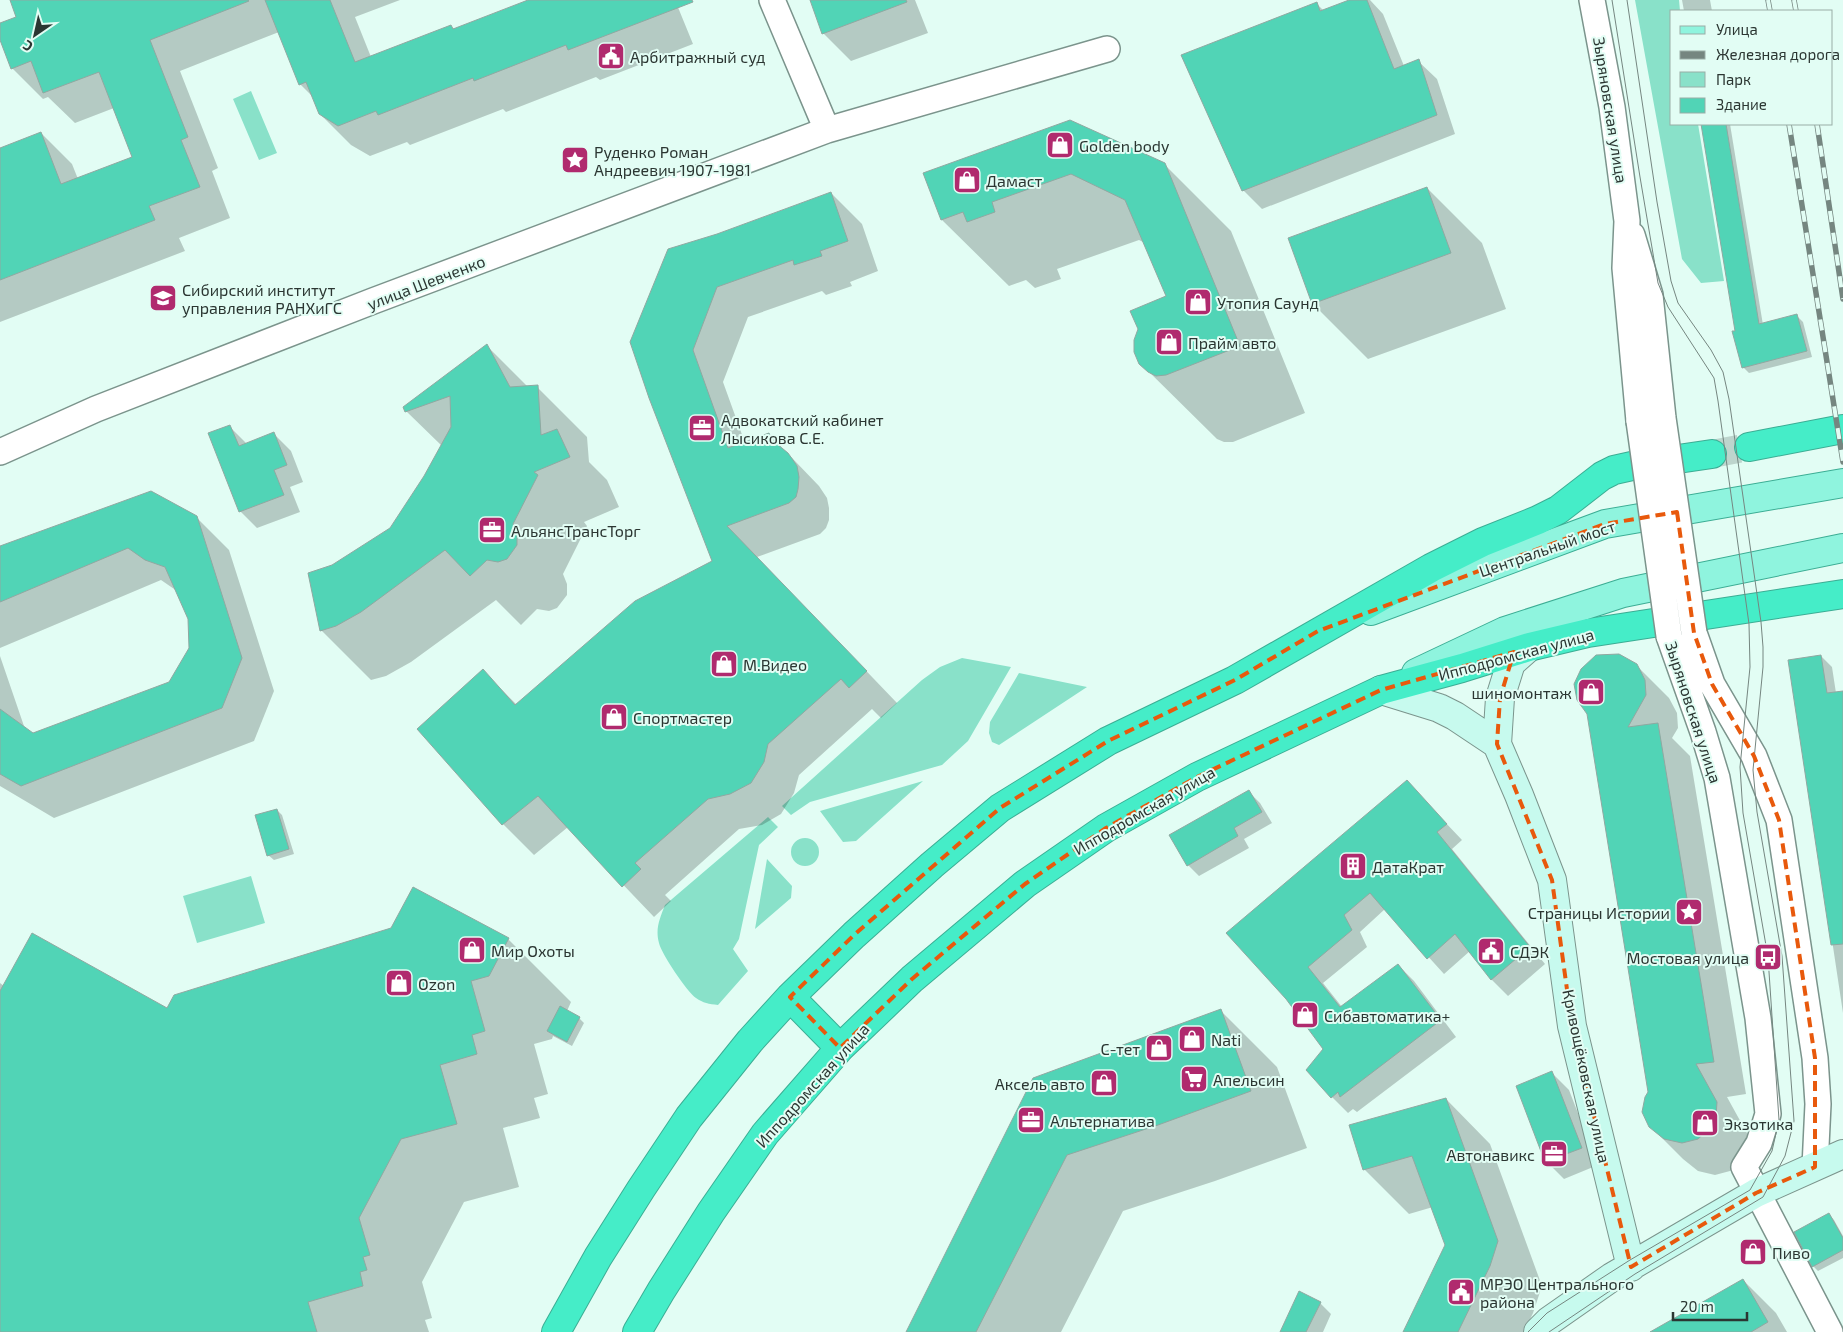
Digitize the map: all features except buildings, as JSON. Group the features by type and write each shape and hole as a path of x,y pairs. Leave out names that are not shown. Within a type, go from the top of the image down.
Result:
{"highway":[{"path":"1750,447 1843,429"},
{"path":"1678,458 1712,454"},
{"path":"556,1332 598,1258 689,1117 750,1041 790,998 854,935 932,865 1000,808 1108,741 1235,680 1431,568 1483,542 1558,510 1602,476 1614,470 1632,466"},
{"name":"Ипподромская улица","path":"637,1332 701,1228 765,1134 840,1048 912,979 1025,884 1106,828 1197,777 1381,690 1529,647 1588,633 1843,594"},
{"path":"790,998 840,1048"}],"main road":[{"name":"Центральный мост","path":"1318,631 1605,524 1843,483"},
{"path":"1381,690 1505,631 1624,593 1843,548"}],"street":[{"path":"772,0 827,130"},
{"name":"Зыряновская улица","path":"1592,0 1612,107 1627,221 1650,295 1663,418 1694,633 1712,684 1754,756 1779,820 1815,1058 1818,1104 1815,1166"},
{"name":"улица Шевченко","path":"0,452 96,409 373,301 827,130 1107,49"},
{"name":"Зыряновская улица","path":"1627,221 1625,268 1639,421 1669,636 1717,778 1758,1018 1768,1114 1759,1143 1744,1167 1756,1193"},
{"path":"1381,690 1439,708 1455,716 1497,744 1500,698 1511,663 1529,647"},
{"name":"Кривощёковская улица","path":"1497,744 1552,880 1572,1026 1631,1267"},
{"path":"1538,1332 1549,1320 1612,1277 1756,1193 1843,1154"},
{"path":"1756,1193 1830,1332"}],"highlighted area":[{"path":"1677,512 1694,633 1712,684 1754,756 1779,820 1815,1058 1815,1167 1756,1193 1631,1267 1572,1026 1552,880 1497,744 1500,698 1514,652 1381,690 1197,777 1106,828 1025,884 912,979 840,1048 790,997 854,935 1000,808 1108,741 1235,680 1318,631 1605,524"}],"green space":[{"path":"1635,0 1679,0 1680,10 1670,10 1670,125 1698,125 1724,281 1701,283 1682,259"},
{"path":"251,91 277,153 259,160 233,99"},
{"path":"962,658 1011,667 968,741 942,765 810,802 791,815 782,806 922,680 940,667"},
{"path":"1019,673 1087,687 999,745 992,742 989,733 990,722"},
{"path":"923,781 856,841 843,842 820,811"},
{"path":"768,817 778,827 759,845 739,939 733,949 748,971 718,1005 709,1004 692,994 681,981 661,948 658,933 661,914 665,905"},
{"path":"805,838 815,842 819,852 815,862 805,866 795,862 791,852 795,842"},
{"path":"767,859 792,886 791,898 755,929"},
{"path":"251,876 265,923 197,943 183,896"}],"tunnel":[{"path":"1712,454 1749,447"}],"tram line":[{"path":"1528,1332 1547,1313 1630,1260 1750,1190 1772,1151 1779,1120 1768,957 1743,813 1740,767 1750,667 1749,624 1718,401 1714,378 1668,307 1658,283 1612,0"},
{"path":"1549,1332 1635,1274 1763,1197 1785,1156 1794,1121 1782,956 1757,812 1753,770 1763,667 1761,622 1729,399 1723,372 1711,350 1678,303 1671,281 1657,202 1627,0"}],"railway":[{"path":"1768,0 1770,10"},
{"path":"1794,0 1796,10"},
{"path":"1789,125 1843,462"},
{"path":"1817,125 1843,299"}],"place":[{"name":"Арбитражный суд","path":"611,56"},
{"name":"Golden body","path":"1060,145"},
{"name":"Руденко Роман Андреевич 1907-1981","path":"575,160"},
{"name":"Дамаст","path":"967,180"},
{"name":"Сибирский институт управления РАНХиГС","path":"163,298"},
{"name":"Утопия Саунд","path":"1198,302"},
{"name":"Прайм авто","path":"1169,342"},
{"name":"Адвокатский кабинет Лысикова С.Е.","path":"702,428"},
{"name":"АльянсТрансТорг","path":"492,530"},
{"name":"М.Видео","path":"724,664"},
{"name":"шиномонтаж","path":"1591,692"},
{"name":"Спортмастер","path":"614,717"},
{"name":"ДатаКрат","path":"1353,866"},
{"name":"Страницы Истории","path":"1689,912"},
{"name":"Мир Охоты","path":"472,950"},
{"name":"СДЭК","path":"1491,951"},
{"name":"Мостовая улица","path":"1768,957"},
{"name":"Ozon","path":"399,983"},
{"name":"Сибавтоматика+","path":"1305,1015"},
{"name":"Nati","path":"1192,1039"},
{"name":"С-тет","path":"1159,1048"},
{"name":"Апельсин","path":"1194,1079"},
{"name":"Аксель авто","path":"1104,1083"},
{"name":"Альтернатива","path":"1031,1120"},
{"name":"Экзотика","path":"1705,1123"},
{"name":"Автонавикс","path":"1554,1154"},
{"name":"Пиво","path":"1753,1252"},
{"name":"МРЭО Центрального района","path":"1461,1292"}]}
